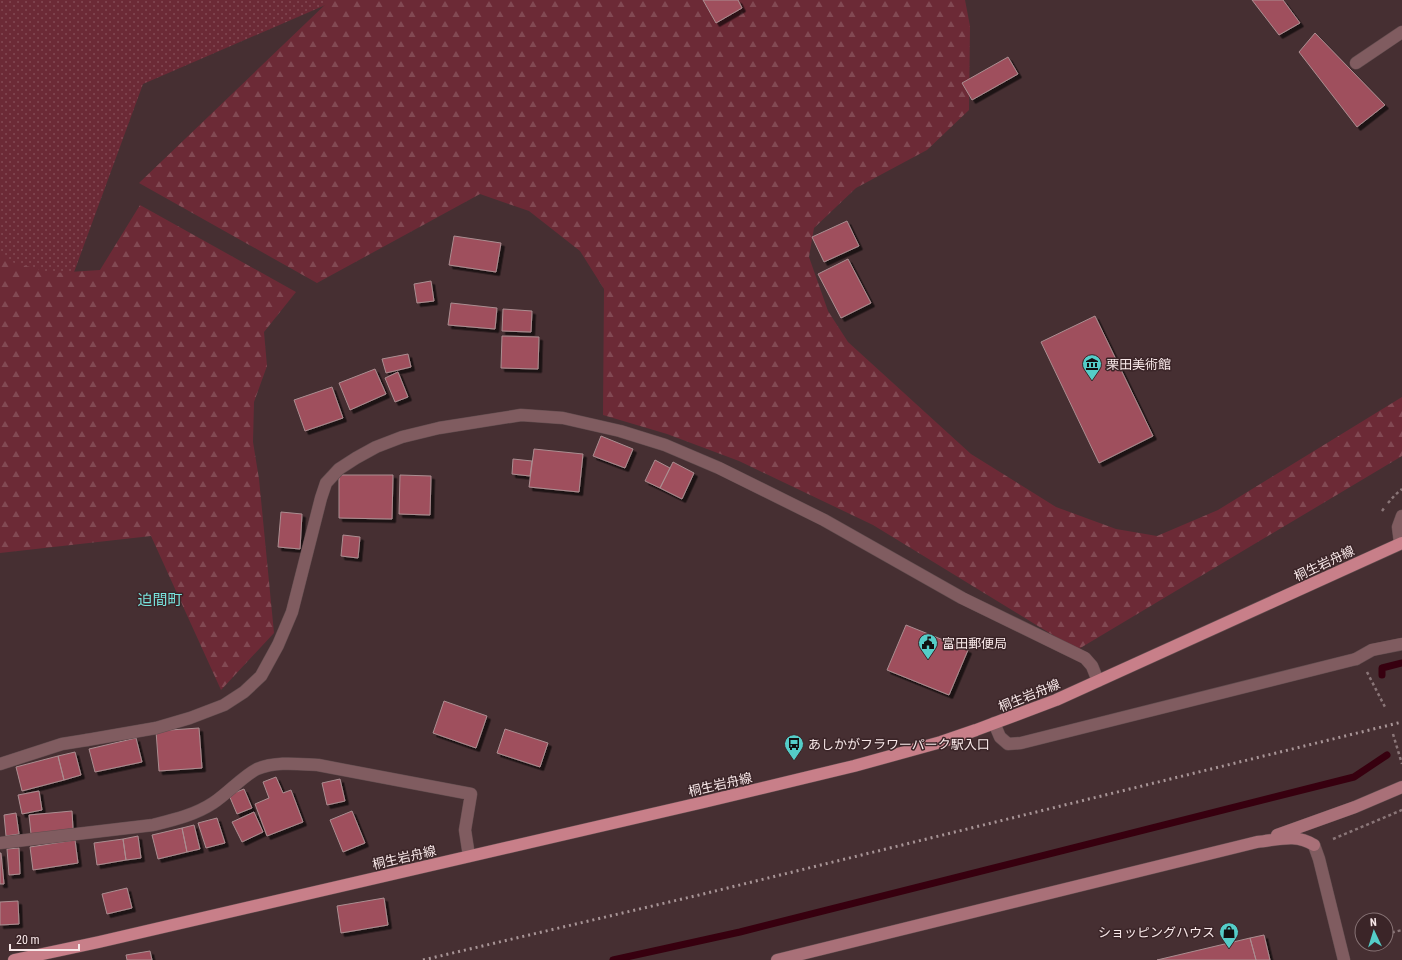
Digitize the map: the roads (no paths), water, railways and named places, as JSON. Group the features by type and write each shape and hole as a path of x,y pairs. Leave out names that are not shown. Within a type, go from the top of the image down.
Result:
{"main road":[{"name":"桐生岩舟線","path":"14,960 99,942 704,802 941,742 1056,700 1401,543"}],"street":[{"path":"1356,64 1402,32"},
{"path":"0,764 62,744 156,728 190,718 224,705 244,692 261,676 278,645 292,612 326,483 339,470 370,451 402,437 439,428 521,415 562,418 620,431 665,445 719,468 824,520 962,598 1085,658 1092,666 1098,681"},
{"path":"1401,543 1398,527 1402,516"},
{"path":"994,723 1000,737 1008,744 1021,743 1356,660 1372,650 1402,644"},
{"path":"0,843 153,825 176,820 213,803 257,770 272,765 293,763 318,765 472,794 465,830 469,856"},
{"path":"777,960 1258,842 1402,787"},
{"path":"1258,842 1297,838 1314,845 1319,859 1344,960"}],"waterway":[{"path":"1382,675 1382,668 1402,663"},
{"path":"613,960 740,932 1354,777 1387,755"}],"railway":[{"path":"423,960 699,895 1402,722"}],"place":[{"name":"栗田美術館","path":"1092,381"},
{"name":"富田郵便局","path":"928,660"},
{"name":"あしかがフラワーパーク駅入口","path":"794,761"},
{"name":"ショッピングハウス","path":"1229,949"}],"district":[{"name":"迫間町","path":"160,600"}]}
